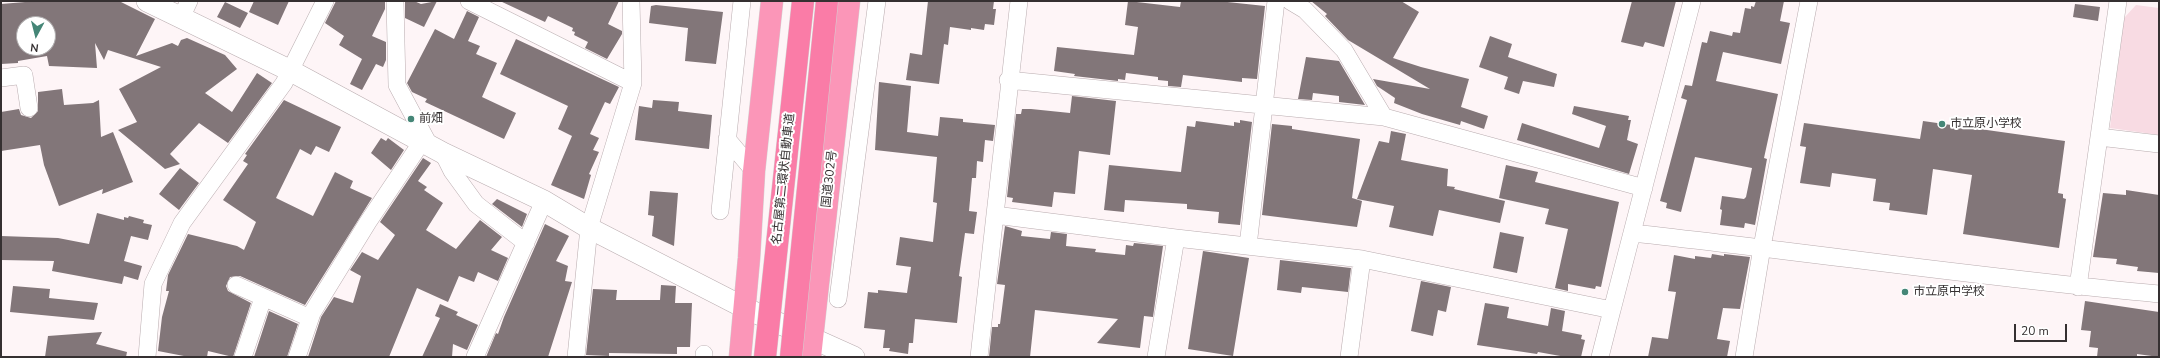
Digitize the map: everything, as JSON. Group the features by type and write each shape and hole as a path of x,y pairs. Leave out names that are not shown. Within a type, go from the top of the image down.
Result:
{"highway":[{"path":"740,357 745,308 754,171 772,1"},
{"name":"名古屋第二環状自動車道","path":"765,357 803,1"},
{"name":"名古屋第二環状自動車道","path":"791,357 827,1"},
{"name":"国道302号","path":"812,348 849,1"}],"street":[{"path":"147,1 185,10 291,71 431,145 544,201 589,228 745,308 812,348 854,357"},
{"path":"147,357 153,284 182,223 284,83 325,1"},
{"path":"395,1 397,85 431,145 476,204 526,243"},
{"path":"469,1 633,83"},
{"path":"576,357 589,228 633,83 631,1"},
{"path":"720,211 742,1"},
{"path":"838,299 877,1"},
{"path":"979,357 1008,80 1019,1"},
{"path":"1248,246 1276,1"},
{"path":"1290,1 1305,10 1344,50 1384,117"},
{"path":"1600,357 1692,1"},
{"path":"1744,357 1762,247 1809,1"},
{"path":"2078,287 2118,1"},
{"path":"1,78 24,75 29,108"},
{"path":"1008,80 1384,117 1644,188"},
{"path":"839,86 865,92"},
{"path":"2100,137 2159,144"},
{"path":"727,139 754,171"},
{"path":"297,357 310,318 368,222 431,145"},
{"path":"475,357 544,201"},
{"path":"995,215 1176,238 1362,259 1612,310"},
{"path":"1632,233 1762,247 2078,287 2159,294"},
{"path":"1156,357 1176,238"},
{"path":"1349,357 1362,259"},
{"path":"236,285 310,318"},
{"path":"243,357 263,298"}],"shaded area":[{"path":"2136,5 2159,8 2159,135 2110,128 2124,18"}],"building":[{"path":"37,1 119,1 155,19 136,56 172,43 178,46 181,40 187,38 225,55 237,69 205,93 232,112 257,73 272,83 228,143 199,123 170,154 180,164 165,169 118,130 137,122 119,89 161,67 108,50 104,60 95,43 97,68 49,66 47,56 18,61 18,63 1,64 1,4"},
{"path":"254,1 289,1 278,25 249,12"},
{"path":"336,1 385,1 385,9 372,36 386,42 386,60 383,67 376,64 362,90 350,84 362,59 339,45 344,36 325,23"},
{"path":"405,1 414,1 421,4 437,1 424,27 405,18"},
{"path":"500,1 619,1 608,24 622,31 622,34 607,59 585,48 588,42 574,35 575,32 572,31 573,28 548,16 545,22"},
{"path":"928,1 994,1 993,9 996,9 994,25 985,24 984,30 950,27 948,45 944,44 939,84 906,80 910,53 922,55"},
{"path":"1128,1 1180,7 1181,1 1218,1 1265,6 1257,79 1242,78 1242,82 1183,75 1181,87 1168,86 1168,81 1158,80 1158,77 1126,73 1125,80 1118,79 1118,81 1074,76 1075,74 1054,71 1057,47 1134,55 1138,27 1125,25"},
{"path":"1311,1 1401,1 1419,12 1393,58 1421,67 1469,79 1461,107 1488,116 1484,129 1461,121 1460,125 1422,114 1394,103 1395,98 1377,86 1373,79 1430,89 1348,40 1325,16 1327,14"},
{"path":"1632,1 1676,1 1664,47 1645,42 1643,47 1621,42"},
{"path":"1756,1 1784,1 1780,21 1790,23 1781,64 1723,52 1716,81 1778,94 1764,158 1767,159 1755,225 1745,223 1744,228 1720,225 1722,210 1720,209 1722,196 1744,199 1746,197 1752,168 1695,157 1681,212 1666,208 1667,203 1660,201 1687,100 1681,98 1685,85 1692,86 1702,42 1707,43 1710,31 1732,36 1733,32 1740,33 1745,8 1751,9 1751,6 1754,7"},
{"path":"225,2 248,13 240,28 217,17"},
{"path":"2075,4 2100,7 2098,21 2073,17"},
{"path":"656,5 723,12 716,64 685,61 688,28 649,23 651,6"},
{"path":"467,11 479,17 468,41 480,46 476,54 497,63 482,97 516,113 504,139 425,102 427,99 412,92 407,83 435,29 454,39"},
{"path":"1490,36 1512,44 1508,57 1557,74 1554,87 1523,81 1519,94 1504,89 1508,77 1479,67"},
{"path":"516,39 619,87 610,104 605,102 590,134 599,138 593,150 599,152 589,174 591,175 584,199 551,185 572,136 558,129 568,106 500,74"},
{"path":"1306,57 1339,61 1365,105 1339,102 1339,96 1313,93 1312,100 1298,99"},
{"path":"879,82 911,86 907,132 938,136 940,117 963,119 963,122 995,125 993,141 985,140 983,162 977,161 976,178 972,178 969,211 977,212 974,234 965,233 959,276 962,277 957,323 915,319 913,343 909,343 908,354 889,351 890,348 883,348 885,330 864,328 868,292 878,293 878,290 907,293 911,267 896,265 900,237 933,242 937,203 933,202 937,157 875,150"},
{"path":"62,89 64,105 93,103 99,100 101,137 113,132 133,182 102,194 103,189 59,206 44,165 40,145 1,151 1,112 19,109 21,115 31,118 38,111 38,92"},
{"path":"1072,96 1116,101 1110,155 1079,151 1075,194 1054,192 1052,207 1012,202 1013,198 1007,197 1016,114 1021,114 1022,109 1070,113"},
{"path":"284,100 341,127 329,152 316,146 311,155 300,149 276,198 313,216 335,172 353,181 350,188 372,198 305,305 240,276 230,277 226,286 228,291 251,303 233,357 208,351 207,357 189,357 158,351 162,317 169,291 166,291 168,275 188,234 237,246 244,250 256,222 223,200 248,164 243,161 247,155 245,154"},
{"path":"653,100 679,102 678,111 712,115 709,149 635,140 639,106 652,108"},
{"path":"1574,106 1629,116 1628,120 1631,120 1627,140 1638,144 1629,174 1517,140 1522,123 1599,148 1606,126 1572,114"},
{"path":"1240,120 1252,122 1240,225 1218,223 1219,212 1187,209 1187,204 1125,200 1124,212 1104,210 1109,165 1181,172 1187,126 1195,127 1196,121 1234,126 1234,122 1240,123"},
{"path":"1923,121 2065,141 2058,193 2063,194 2063,198 2066,199 2059,248 1963,234 1972,175 1933,169 1927,215 1889,210 1890,203 1873,201 1876,179 1832,173 1830,187 1800,183 1806,147 1800,146 1804,123 1920,139"},
{"path":"1272,124 1292,126 1292,129 1360,139 1352,198 1362,201 1357,227 1262,215"},
{"path":"1391,131 1406,134 1401,160 1448,169 1447,186 1505,201 1500,223 1439,210 1433,236 1389,227 1394,206 1357,199 1379,141 1389,143"},
{"path":"381,138 386,141 388,138 404,150 391,170 371,153"},
{"path":"423,158 431,163 418,181 427,187 424,190 443,203 426,230 456,249 480,220 502,237 491,250 508,258 498,281 478,272 474,282 459,276 448,302 417,288 389,357 308,357 321,317 334,297 353,303 361,276 350,270 362,252 378,260 395,235 380,222"},
{"path":"1506,165 1538,172 1535,182 1619,202 1601,287 1596,286 1595,289 1568,284 1568,291 1555,288 1568,229 1545,224 1549,209 1499,198"},
{"path":"180,168 199,183 179,210 159,194"},
{"path":"2126,190 2159,195 2159,273 2137,271 2138,267 2116,264 2117,259 2093,257 2103,193 2126,195"},
{"path":"650,191 678,193 674,246 652,236 654,216 648,215"},
{"path":"497,199 527,214 522,227 492,204"},
{"path":"97,213 124,220 124,217 128,218 129,216 144,220 143,223 152,225 148,240 131,236 124,261 142,266 138,280 124,276 122,284 52,271 54,261 1,260 1,236 58,238 89,244"},
{"path":"545,224 569,236 556,261 568,266 565,281 572,282 548,357 486,357 496,333 498,334"},
{"path":"1005,226 1022,231 1021,236 1050,239 1051,232 1067,234 1066,246 1096,249 1095,252 1125,255 1126,245 1133,246 1134,243 1163,246 1153,317 1144,316 1140,348 1097,343 1118,319 1035,310 1030,357 989,357 992,327 998,327 998,324 1000,324 1005,285 997,284"},
{"path":"1500,232 1524,237 1517,273 1493,268"},
{"path":"1203,251 1249,258 1233,356 1188,349"},
{"path":"1712,254 1750,257 1740,309 1723,308 1717,339 1730,341 1727,357 1648,357 1652,337 1668,339 1676,292 1668,291 1674,255 1695,259 1695,256 1711,258"},
{"path":"1280,260 1351,268 1348,292 1302,287 1301,293 1277,290"},
{"path":"1421,281 1451,287 1446,312 1438,310 1433,336 1411,331"},
{"path":"661,285 676,286 675,303 692,303 690,347 677,347 677,354 609,353 609,356 586,355 593,289 617,290 616,300 660,300"},
{"path":"13,286 50,289 49,298 98,303 94,320 10,312"},
{"path":"2085,301 2159,312 2159,357 2137,354 2137,357 2097,357 2098,348 2089,347 2091,331 2081,330"},
{"path":"1485,303 1509,307 1507,318 1548,326 1551,308 1565,311 1562,331 1582,335 1581,339 1585,340 1581,357 1566,357 1538,352 1537,354 1477,345"},
{"path":"440,304 458,312 456,315 478,325 467,350 453,344 452,357 422,357 440,318 435,316"},
{"path":"269,311 298,324 287,357 254,357"},
{"path":"102,332 96,344 127,352 126,357 45,357 48,336"}],"place":[{"name":"前畑","path":"411,119"},
{"name":"市立原小学校","path":"1942,124"},
{"name":"市立原中学校","path":"1905,292"}]}
